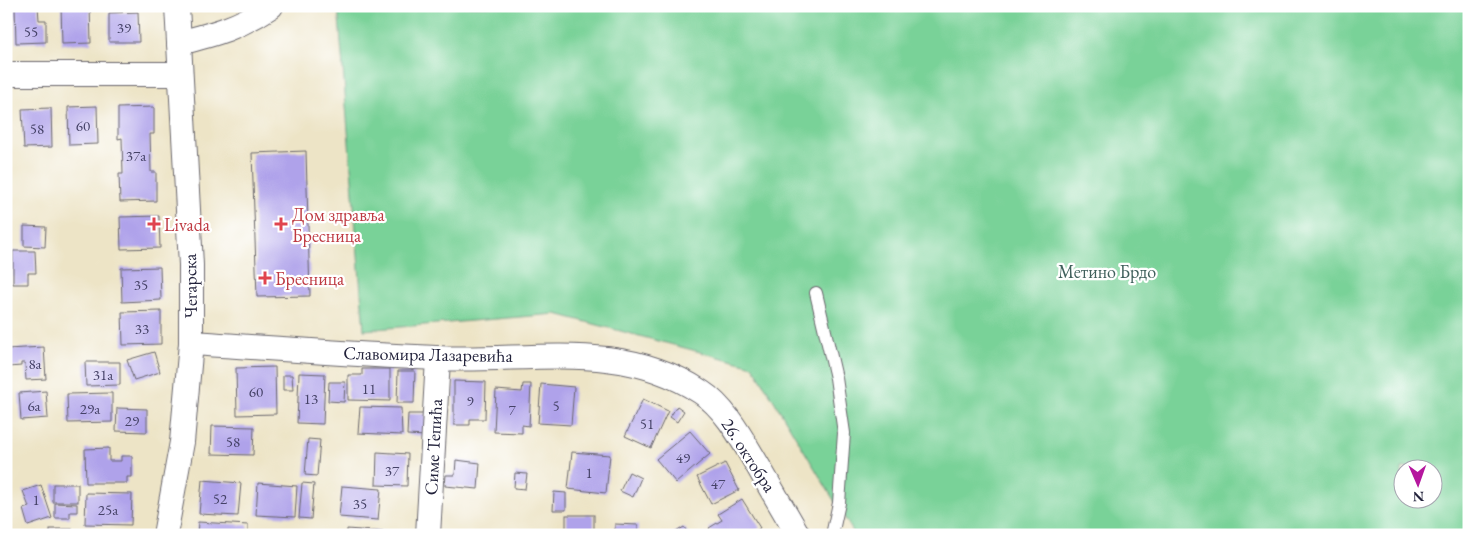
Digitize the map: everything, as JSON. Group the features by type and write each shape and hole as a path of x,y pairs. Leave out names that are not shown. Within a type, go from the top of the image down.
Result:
{"street":[{"name":"Чегарска","path":"165,535 182,442 190,343 191,265 177,6"},
{"path":"179,43 233,28 250,20 271,6"},
{"path":"6,74 180,74"},
{"name":"Славомира Лазаревића","path":"190,343 438,359 574,356 641,364 663,372"},
{"name":"Симе Тепића","path":"428,535 438,359"},
{"name":"26. октобра","path":"663,372 701,392 719,409 738,432 798,535"}],"lane":[{"path":"816,293 836,378 844,433 839,503 832,535"}],"green space":[{"name":"Метино Брдо","path":"338,6 1469,6 1469,535 855,535 753,366 556,314 364,330"}],"building":[{"path":"15,6 38,6 39,20 46,20 46,42 16,43"},
{"path":"61,6 90,6 91,43 62,44"},
{"path":"112,6 137,6 137,8 112,9"},
{"path":"138,12 139,42 109,42 109,13"},
{"path":"97,106 98,144 69,145 68,107"},
{"path":"154,107 154,134 150,134 151,172 156,172 156,201 120,202 119,174 123,174 122,138 118,139 118,108"},
{"path":"51,108 52,147 24,148 22,109"},
{"path":"6,120 8,120 9,145 6,145"},
{"name":"Дом здравља Бресница","path":"306,151 310,296 257,297 252,153"},
{"path":"159,216 160,248 121,249 120,217"},
{"path":"24,226 46,227 45,247 24,246"},
{"path":"13,251 35,251 36,273 28,273 28,284 13,284"},
{"path":"160,267 161,300 122,302 121,268"},
{"path":"161,311 161,344 123,345 122,312"},
{"path":"44,347 46,379 26,380 25,363 21,363 21,366 9,367 9,364 6,364 6,349"},
{"path":"154,352 160,372 134,380 127,360"},
{"path":"85,362 120,362 120,385 86,386"},
{"path":"275,367 276,414 237,415 236,368"},
{"path":"362,369 390,369 390,401 348,400 348,375 362,375"},
{"path":"398,371 415,371 414,403 397,403"},
{"path":"299,373 325,374 323,424 297,423"},
{"path":"283,375 292,375 293,390 283,390"},
{"path":"454,381 486,382 485,419 470,419 470,425 454,425"},
{"path":"329,382 345,382 344,402 328,401"},
{"path":"523,384 531,384 529,426 522,425 522,433 494,432 496,390 522,392"},
{"path":"541,384 574,387 571,425 538,423"},
{"path":"46,391 48,418 21,420 19,393"},
{"path":"112,393 112,422 68,423 67,394"},
{"path":"643,399 668,411 651,448 625,436"},
{"path":"677,406 684,411 677,422 670,417"},
{"path":"360,407 401,408 402,435 358,433"},
{"path":"117,408 147,409 147,432 116,431"},
{"path":"408,414 429,414 427,436 407,435"},
{"path":"212,426 254,427 253,455 211,454"},
{"path":"690,431 710,454 676,483 656,459"},
{"path":"308,439 320,440 317,476 305,475"},
{"path":"109,448 109,461 121,461 121,456 132,456 132,477 127,477 127,483 86,483 85,449"},
{"path":"377,452 408,454 407,486 376,485"},
{"path":"572,452 610,455 606,493 568,489"},
{"path":"456,460 480,463 478,489 445,486 446,475 455,475"},
{"path":"725,463 739,490 711,504 697,477"},
{"path":"629,472 641,478 633,497 620,491"},
{"path":"515,473 527,474 525,489 514,488"},
{"path":"202,480 241,483 238,516 199,514"},
{"path":"258,483 297,486 295,517 256,515"},
{"path":"302,483 314,484 311,519 299,518"},
{"path":"53,484 78,484 78,502 53,502"},
{"path":"41,485 52,518 28,526 23,509 29,507 23,491"},
{"path":"342,486 381,489 378,520 339,517"},
{"path":"554,492 566,493 566,510 553,510"},
{"path":"86,493 132,494 131,525 85,524"},
{"path":"742,499 760,528 750,535 713,535 709,528 722,520 718,514"},
{"path":"55,503 77,504 77,512 70,512 70,518 55,518"},
{"path":"566,515 594,515 594,535 566,535"},
{"path":"198,522 248,525 248,535 197,535"},
{"path":"615,524 638,525 638,535 615,535"},
{"path":"684,527 689,535 671,535"},
{"path":"50,529 72,529 72,535 50,535"},
{"path":"347,529 399,533 399,535 347,535"},
{"path":"527,530 535,530 535,535 526,535"}],"place":[{"name":"Livada","path":"154,224"},
{"name":"Дом здравља Бресница","path":"281,224"},
{"name":"Бресница","path":"265,278"}]}
